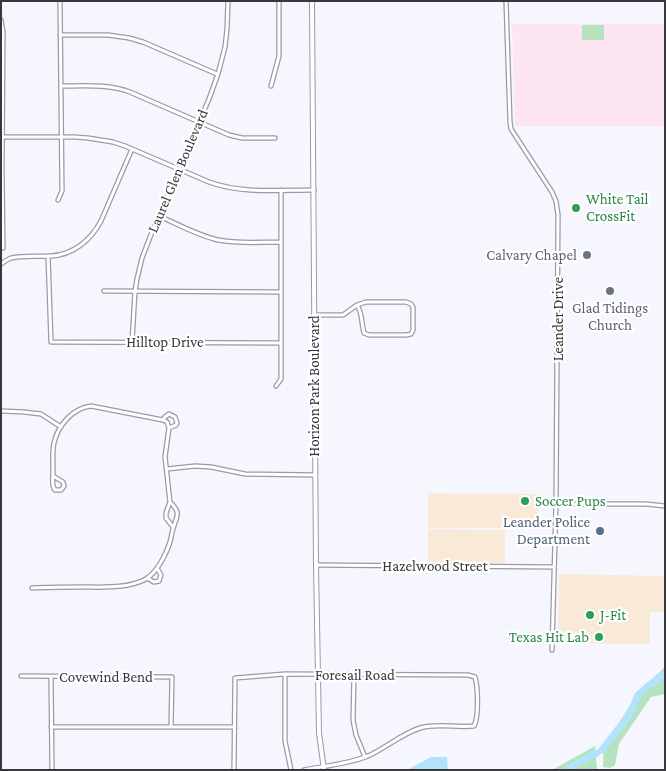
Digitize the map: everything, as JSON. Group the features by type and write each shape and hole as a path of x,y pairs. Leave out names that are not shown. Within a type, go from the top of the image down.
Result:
{"street":[{"path":"58,200 62,191 60,1"},
{"name":"Laurel Glen Boulevard","path":"132,342 135,291 142,258 218,74 225,47 228,1"},
{"path":"271,86 280,50 279,1"},
{"name":"Horizon Park Boulevard","path":"312,1 316,566 319,733 324,768"},
{"name":"Leander Drive","path":"506,1 511,129 552,192 556,201 558,215 556,504 552,650"},
{"path":"1,20 3,32 3,248"},
{"path":"60,35 108,35 129,38 218,74"},
{"path":"61,86 104,86 117,88 229,135 275,138"},
{"path":"2,137 101,139 132,149 230,188 244,190 314,190"},
{"path":"1,264 11,258 60,255 74,249 87,240 95,231 100,221 132,149"},
{"path":"276,386 280,379 281,190"},
{"path":"158,216 210,238 231,242 281,242"},
{"name":"Hilltop Drive","path":"48,256 51,342 280,343"},
{"path":"104,291 281,292"},
{"path":"314,315 342,315 357,305 366,302 406,302 411,304 413,308 413,330 411,334 406,336 369,335 364,333 362,316 357,305"},
{"path":"53,476 63,482 62,490 54,489 52,485 54,441 66,420 84,406 163,420 169,428 165,457 170,502 166,518 173,527"},
{"path":"1,412 40,414 61,427"},
{"path":"163,420 169,414 176,417 176,425 169,428"},
{"path":"166,469 195,466 211,467 245,474 315,476"},
{"path":"32,588 120,587 146,578 157,568 166,552 177,519 176,510 170,502"},
{"path":"556,504 646,504 665,506"},
{"name":"Hazelwood Street","path":"316,566 554,567"},
{"path":"146,578 154,582 159,581 161,575 157,568"},
{"path":"285,674 285,741 291,770"},
{"name":"Foresail Road","path":"234,727 234,678 285,674 468,675 475,677 477,687 474,726 432,726 421,728 408,733 365,757"},
{"path":"304,770 324,768 365,757 356,735 353,720 354,675"},
{"name":"Covewind Bend","path":"21,676 172,677 171,727"},
{"path":"51,677 52,770"},
{"path":"52,728 234,727 234,770"}],"shaded area":[{"path":"512,24 665,24 665,126 515,126"},
{"path":"428,493 538,494 538,528 428,528"},
{"path":"428,529 505,530 505,563 428,563"},
{"path":"559,574 665,576 665,612 650,612 650,644 558,643"}],"green space":[{"path":"582,25 604,25 604,40 582,40"},
{"path":"665,667 665,694 651,697 619,744 615,765 610,768 603,767 604,745 639,691"},
{"path":"595,746 597,769 552,770"}],"water":[{"path":"431,757 447,757 448,770 407,770"}],"waterway":[{"path":"602,750 630,714 638,695 665,674"},
{"path":"567,770 597,753"}],"place":[{"name":"White Tail CrossFit","path":"576,208"},
{"name":"Calvary Chapel","path":"587,255"},
{"name":"Glad Tidings Church","path":"610,291"},
{"name":"Soccer Pups","path":"525,501"},
{"name":"Leander Police Department","path":"600,531"},
{"name":"J-Fit","path":"590,615"},
{"name":"Texas Hit Lab","path":"599,637"}]}
